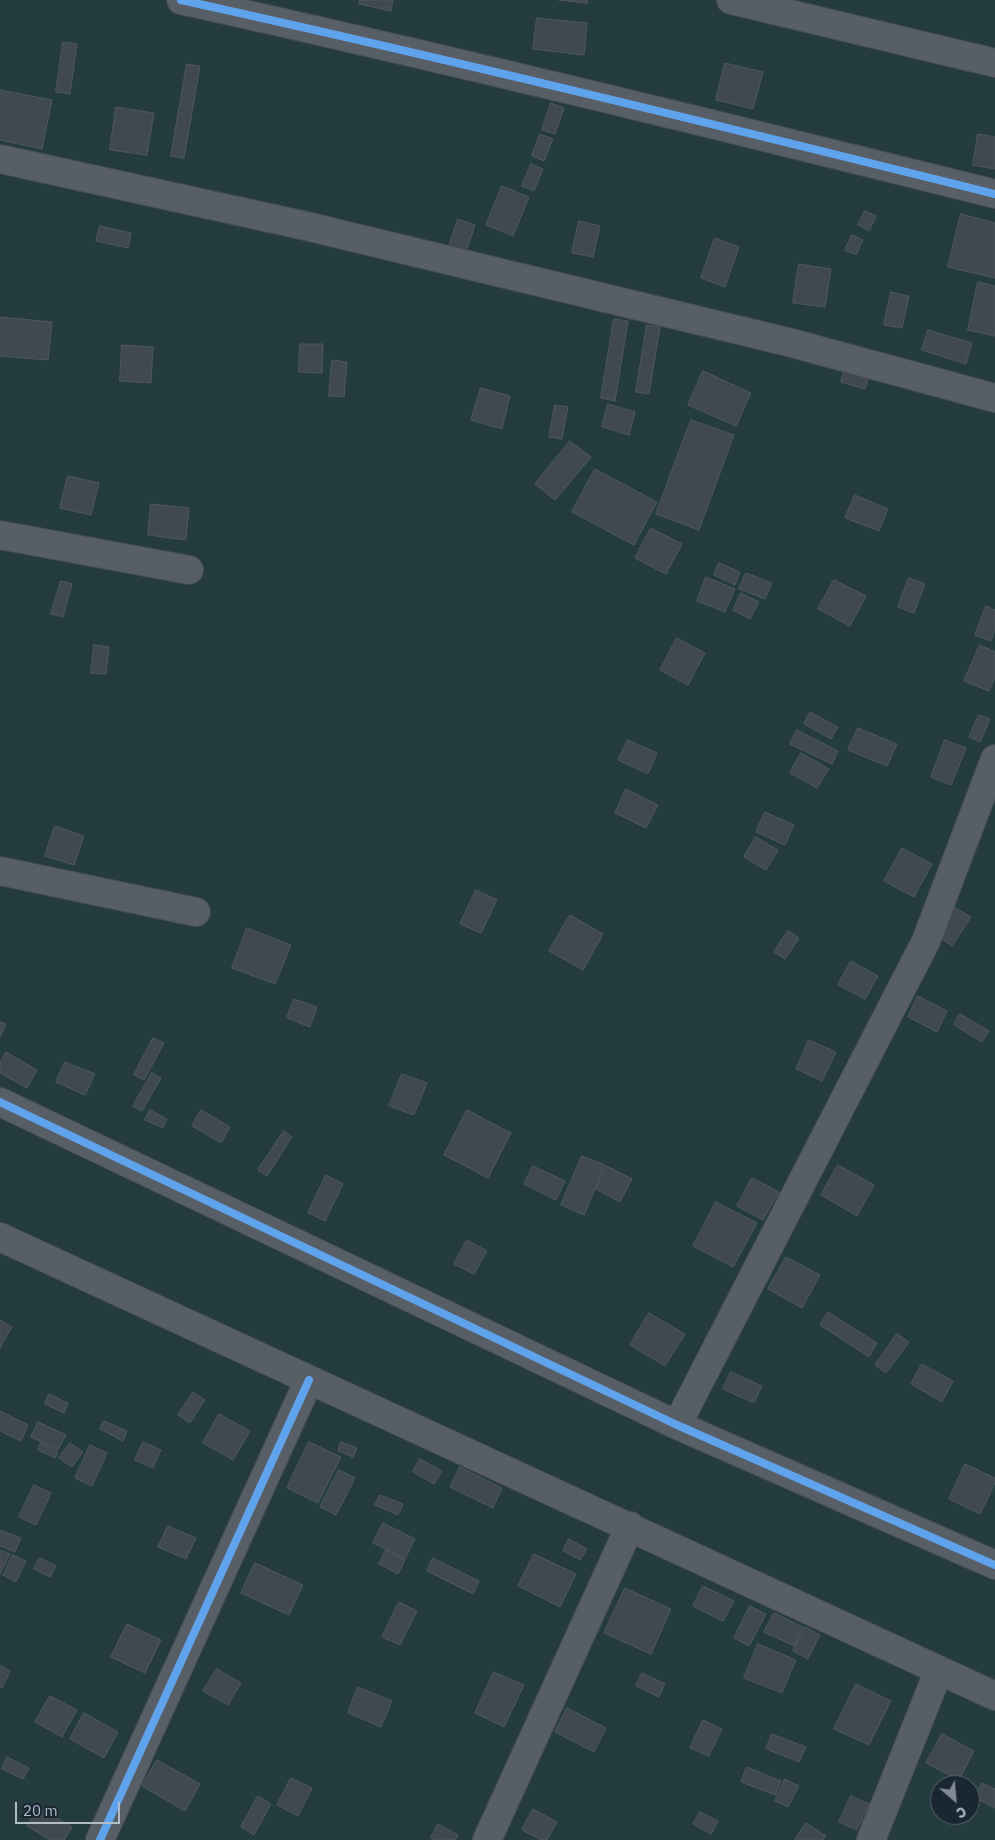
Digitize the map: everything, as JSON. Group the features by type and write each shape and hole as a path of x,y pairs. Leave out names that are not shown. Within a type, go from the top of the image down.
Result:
{"street":[{"path":"181,0 704,122 995,194"},
{"path":"732,0 995,63"},
{"path":"0,159 316,228 788,342 995,398"},
{"path":"0,535 189,570"},
{"path":"677,1424 926,941 995,759"},
{"path":"0,871 196,912"},
{"path":"0,1102 677,1424 995,1565"},
{"path":"0,1237 995,1696"},
{"path":"100,1840 309,1380"},
{"path":"488,1840 630,1526"},
{"path":"871,1840 939,1670"}],"green space":[{"path":"0,0 995,0 995,1840 0,1840"}],"building":[{"path":"360,0 393,0 391,11 359,4"},
{"path":"559,0 587,0 587,3"},
{"path":"537,18 587,23 584,55 533,49"},
{"path":"63,42 77,44 70,94 56,92"},
{"path":"725,63 763,72 753,109 716,100"},
{"path":"187,64 200,66 184,158 171,156"},
{"path":"0,90 52,100 42,149 0,140"},
{"path":"551,103 564,108 555,134 542,130"},
{"path":"116,107 154,113 147,155 110,150"},
{"path":"540,134 553,139 544,161 532,156"},
{"path":"978,134 995,137 995,169 973,165"},
{"path":"531,164 543,169 534,191 522,186"},
{"path":"502,186 529,197 513,236 486,225"},
{"path":"865,211 876,216 869,231 858,225"},
{"path":"961,214 995,223 995,278 948,267"},
{"path":"458,219 475,225 466,252 449,246"},
{"path":"579,221 600,226 593,257 572,253"},
{"path":"100,226 131,233 128,248 96,241"},
{"path":"852,235 863,240 856,255 845,250"},
{"path":"715,238 739,247 725,287 701,278"},
{"path":"799,264 831,269 825,307 793,303"},
{"path":"978,282 995,286 995,336 968,330"},
{"path":"891,292 909,296 902,328 884,325"},
{"path":"0,317 52,322 48,360 0,356"},
{"path":"614,319 628,321 615,401 601,398"},
{"path":"647,325 660,327 649,394 636,392"},
{"path":"928,330 972,343 966,364 922,350"},
{"path":"300,344 323,344 322,373 299,372"},
{"path":"122,345 153,347 151,383 120,381"},
{"path":"332,360 347,362 344,397 329,396"},
{"path":"846,365 870,373 865,389 841,382"},
{"path":"703,371 751,393 736,426 688,405"},
{"path":"481,388 510,396 502,429 471,420"},
{"path":"608,404 635,412 629,435 602,427"},
{"path":"555,405 568,407 562,439 549,437"},
{"path":"691,420 734,435 699,530 656,514"},
{"path":"570,441 591,457 555,500 535,484"},
{"path":"595,469 657,502 634,545 572,512"},
{"path":"68,476 99,483 91,515 60,508"},
{"path":"855,495 888,509 879,531 845,518"},
{"path":"151,504 189,508 186,540 148,535"},
{"path":"651,528 682,544 666,574 635,558"},
{"path":"719,563 740,572 735,585 714,575"},
{"path":"746,573 772,583 765,599 739,589"},
{"path":"706,577 735,589 725,612 697,601"},
{"path":"909,578 925,584 914,613 898,607"},
{"path":"834,580 866,596 850,626 818,609"},
{"path":"61,581 72,584 63,617 51,614"},
{"path":"741,593 759,602 750,619 733,610"},
{"path":"986,606 995,610 995,630 991,641 975,635"},
{"path":"677,638 705,653 688,685 660,670"},
{"path":"94,645 109,647 106,674 91,673"},
{"path":"980,645 995,652 995,678 989,691 964,681"},
{"path":"810,712 838,727 831,739 804,724"},
{"path":"979,715 990,719 980,742 969,737"},
{"path":"858,728 897,744 887,766 848,750"},
{"path":"797,730 838,751 832,764 790,744"},
{"path":"628,740 657,753 648,774 618,760"},
{"path":"945,740 966,748 951,785 931,777"},
{"path":"801,753 829,769 817,788 790,773"},
{"path":"626,789 658,805 646,828 615,813"},
{"path":"765,812 794,825 785,845 756,832"},
{"path":"55,826 84,836 74,865 45,856"},
{"path":"756,837 778,850 766,870 744,857"},
{"path":"902,848 932,864 914,897 884,881"},
{"path":"476,890 497,900 481,933 460,924"},
{"path":"954,907 971,917 952,946 936,935"},
{"path":"570,915 603,934 583,970 549,951"},
{"path":"247,928 291,945 275,984 232,968"},
{"path":"788,931 799,938 785,959 774,952"},
{"path":"851,961 878,976 865,999 838,985"},
{"path":"918,996 947,1011 937,1032 908,1017"},
{"path":"294,999 317,1007 310,1027 287,1018"},
{"path":"960,1014 989,1031 982,1042 954,1025"},
{"path":"0,1022 6,1024 0,1037"},
{"path":"153,1038 164,1043 144,1080 134,1075"},
{"path":"809,1040 836,1052 822,1081 796,1069"},
{"path":"6,1052 37,1070 27,1088 0,1073 0,1063"},
{"path":"65,1062 95,1074 85,1095 56,1082"},
{"path":"152,1073 161,1078 142,1111 133,1106"},
{"path":"402,1074 427,1083 414,1115 389,1106"},
{"path":"150,1110 167,1119 163,1128 145,1120"},
{"path":"201,1110 230,1127 221,1143 192,1126"},
{"path":"467,1110 511,1133 488,1178 444,1155"},
{"path":"284,1131 292,1137 267,1176 258,1170"},
{"path":"582,1156 605,1165 584,1215 561,1205"},
{"path":"838,1165 874,1185 857,1216 821,1195"},
{"path":"533,1166 565,1181 556,1200 524,1184"},
{"path":"607,1166 632,1179 620,1202 596,1189"},
{"path":"326,1175 343,1184 325,1221 308,1213"},
{"path":"752,1178 779,1192 763,1220 737,1206"},
{"path":"716,1202 757,1223 733,1267 693,1246"},
{"path":"467,1240 487,1251 474,1274 454,1264"},
{"path":"786,1257 820,1275 802,1308 768,1289"},
{"path":"828,1312 877,1343 869,1357 820,1325"},
{"path":"649,1313 685,1334 665,1366 630,1345"},
{"path":"0,1320 12,1327 0,1348"},
{"path":"897,1334 909,1342 886,1373 875,1365"},
{"path":"922,1364 953,1381 942,1402 911,1384"},
{"path":"731,1372 762,1386 754,1403 723,1389"},
{"path":"193,1392 205,1400 190,1423 178,1415"},
{"path":"49,1394 68,1403 64,1413 45,1404"},
{"path":"0,1411 28,1425 21,1441 0,1431"},
{"path":"219,1414 250,1431 233,1460 203,1443"},
{"path":"104,1421 127,1431 123,1441 100,1429"},
{"path":"38,1422 66,1435 58,1450 31,1437"},
{"path":"143,1442 161,1450 153,1468 135,1460"},
{"path":"309,1442 341,1457 318,1503 287,1488"},
{"path":"341,1442 357,1448 353,1457 338,1451"},
{"path":"41,1443 58,1452 55,1458 38,1450"},
{"path":"70,1443 83,1452 72,1467 59,1458"},
{"path":"90,1445 107,1453 92,1486 75,1478"},
{"path":"420,1459 442,1471 434,1484 413,1472"},
{"path":"965,1464 995,1478 995,1483 980,1514 949,1499"},
{"path":"460,1467 502,1488 493,1508 450,1487"},
{"path":"339,1470 355,1478 336,1515 320,1507"},
{"path":"34,1485 51,1493 36,1525 19,1517"},
{"path":"380,1495 403,1504 398,1515 375,1505"},
{"path":"383,1523 415,1539 405,1559 373,1543"},
{"path":"168,1526 196,1538 186,1559 158,1547"},
{"path":"0,1530 21,1538 15,1552 0,1546"},
{"path":"569,1539 587,1549 580,1560 563,1551"},
{"path":"0,1550 10,1554 0,1574"},
{"path":"386,1550 405,1560 398,1574 379,1564"},
{"path":"534,1554 576,1574 560,1607 518,1586"},
{"path":"13,1555 26,1561 16,1582 3,1575"},
{"path":"40,1558 56,1566 50,1577 34,1569"},
{"path":"433,1558 479,1581 473,1594 427,1571"},
{"path":"255,1563 303,1585 289,1615 241,1593"},
{"path":"703,1586 734,1601 723,1621 693,1606"},
{"path":"625,1588 671,1609 651,1654 604,1633"},
{"path":"399,1602 417,1611 400,1645 382,1637"},
{"path":"750,1606 766,1614 749,1646 734,1638"},
{"path":"774,1613 803,1627 794,1646 764,1632"},
{"path":"127,1624 161,1640 145,1673 111,1657"},
{"path":"805,1627 820,1635 808,1659 793,1651"},
{"path":"758,1644 796,1660 782,1693 744,1678"},
{"path":"0,1665 10,1671 2,1688 0,1687"},
{"path":"217,1669 241,1683 228,1705 203,1691"},
{"path":"494,1672 524,1685 504,1727 475,1713"},
{"path":"642,1673 665,1684 659,1697 636,1686"},
{"path":"856,1684 891,1701 869,1745 834,1729"},
{"path":"358,1687 392,1701 381,1727 348,1713"},
{"path":"50,1696 77,1710 62,1737 35,1722"},
{"path":"567,1708 606,1728 594,1752 555,1732"},
{"path":"84,1713 118,1732 104,1758 70,1739"},
{"path":"703,1720 722,1729 709,1756 690,1748"},
{"path":"772,1734 806,1747 799,1762 766,1749"},
{"path":"942,1734 974,1751 962,1775 949,1775 926,1763"},
{"path":"7,1757 29,1768 23,1779 2,1769"},
{"path":"157,1760 200,1784 185,1811 142,1786"},
{"path":"747,1767 781,1781 775,1795 741,1782"},
{"path":"291,1778 312,1788 298,1816 277,1805"},
{"path":"785,1779 799,1786 788,1807 775,1801"},
{"path":"982,1783 995,1789 995,1808 980,1800 980,1787"},
{"path":"258,1796 271,1804 254,1835 241,1827"},
{"path":"851,1796 869,1804 857,1830 839,1822"},
{"path":"38,1807 72,1827 64,1840 50,1840 27,1826"},
{"path":"533,1809 557,1822 547,1840 541,1840 522,1830"},
{"path":"700,1812 718,1821 711,1834 693,1824"},
{"path":"806,1823 826,1836 823,1840 795,1840"},
{"path":"438,1824 458,1835 455,1840 434,1840 431,1838"}],"cycle path":[{"path":"181,0 487,70 995,194"},
{"path":"0,1102 677,1425 995,1565"},
{"path":"100,1840 309,1380"}]}
